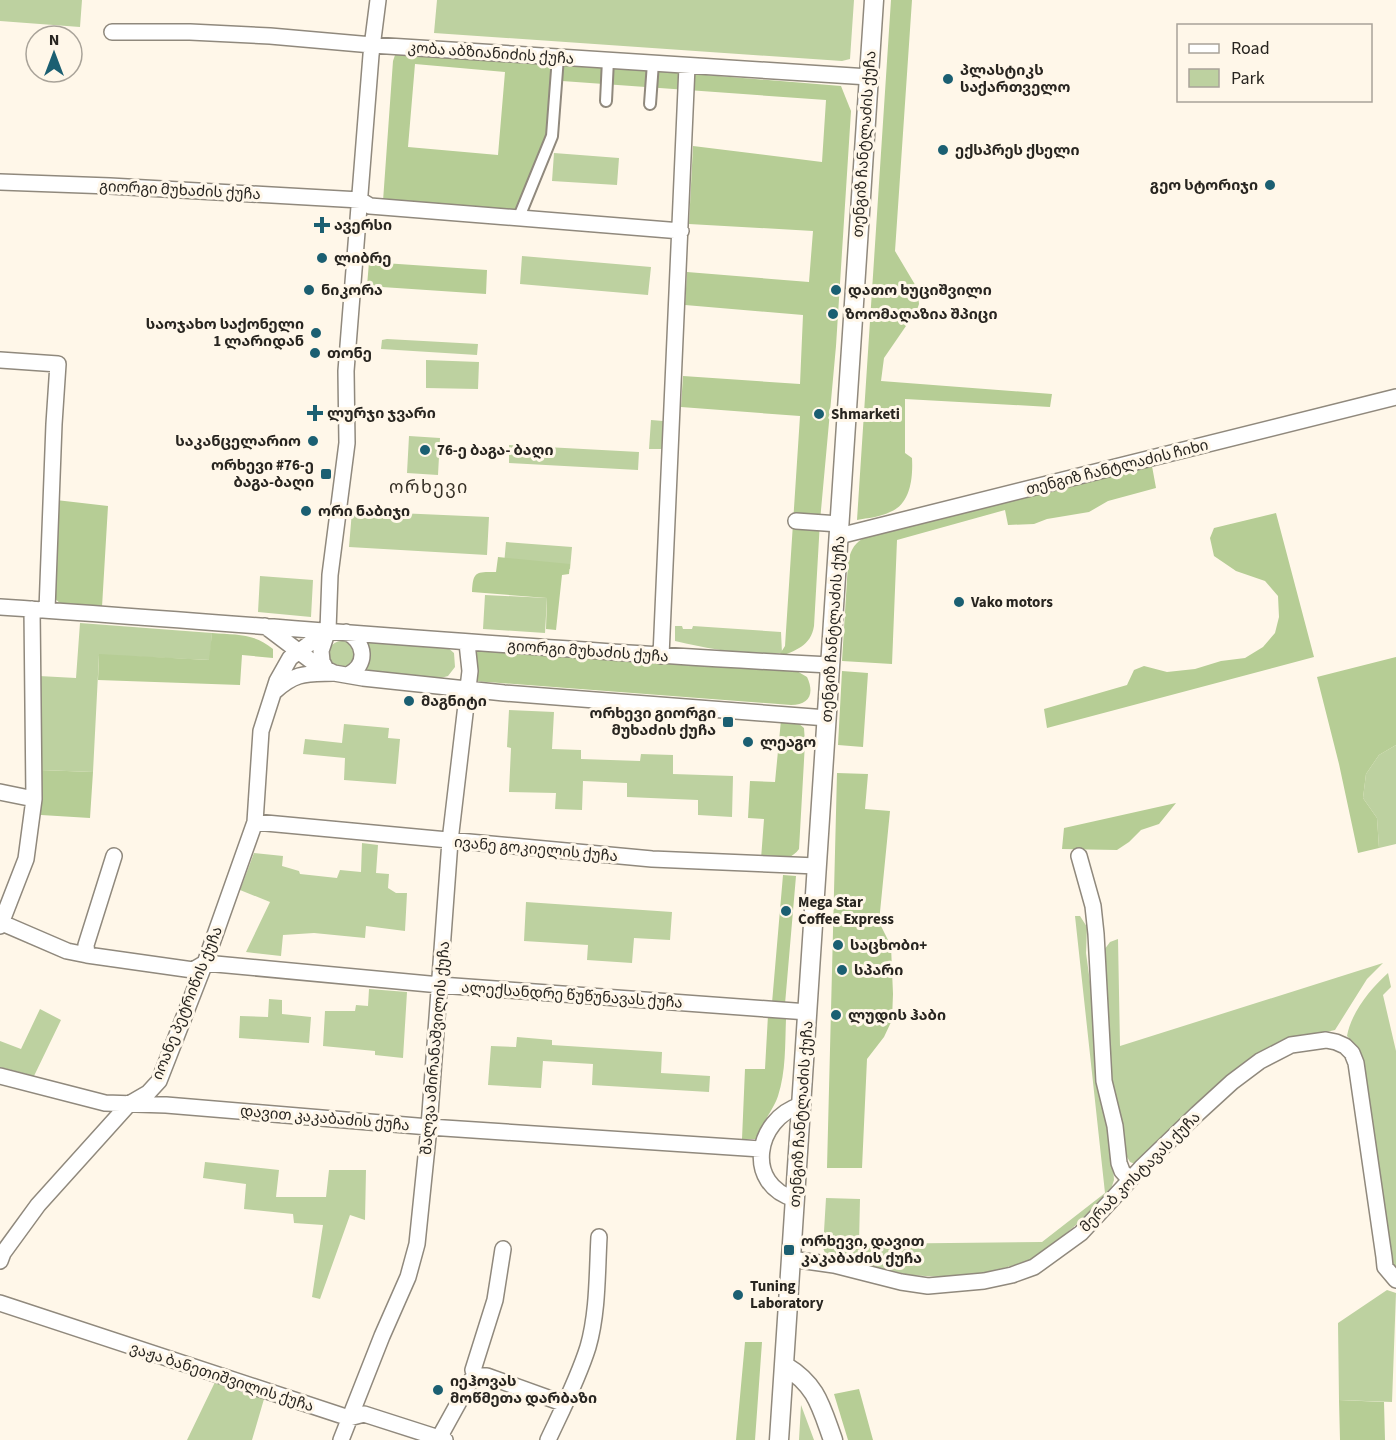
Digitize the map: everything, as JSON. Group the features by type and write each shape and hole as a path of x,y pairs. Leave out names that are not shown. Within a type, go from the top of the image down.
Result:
{"street":[{"path":"336,672 322,662 321,651 328,630 331,565 347,443 346,372 372,45 378,0"},
{"name":"თენგიზ ჩანტლაძის ქუჩა","path":"779,1440 874,0"},
{"name":"კობა აბზიანიძის ქუჩა","path":"112,32 190,32 270,36 372,45 869,77"},
{"path":"519,217 552,136 558,57"},
{"path":"606,101 608,60"},
{"path":"650,104 652,63"},
{"path":"661,656 687,66"},
{"name":"გიორგი მუხაძის ქუჩა","path":"0,182 360,200 370,206 681,231"},
{"path":"0,360 58,364 39,609 34,799 26,859 1,925"},
{"name":"თენგიზ ჩანტლაძის ჩიხი","path":"796,521 839,530 1396,397"},
{"name":"გიორგი მუხაძის ქუჩა","path":"0,607 328,630 467,643 830,665"},
{"path":"264,626 298,651 336,672 467,689 827,718"},
{"name":"იოანე პეტრიწის ქუჩა","path":"0,1261 3,1253 38,1205 129,1104 148,1092 159,1081 205,963 255,822 261,731 273,693 283,668 298,651 328,630"},
{"path":"273,693 295,676 336,672 360,666 363,654 358,640 346,632"},
{"name":"შალვა ამირანაშვილის ქუჩა","path":"341,1440 413,1262 420,1223 450,841 470,670 467,643"},
{"path":"0,792 34,799"},
{"name":"ივანე გოკიელის ქუჩა","path":"255,822 652,859 817,866"},
{"path":"87,956 86,945 114,856"},
{"path":"1079,856 1093,906 1104,1081 1115,1126 1119,1163 1122,1172 1130,1180"},
{"name":"ალექსანდრე წუწუნავას ქუჩა","path":"1,925 67,951 87,956 193,970 205,963 440,985 808,1012"},
{"name":"მერაბ კოსტავას ქუჩა","path":"791,1259 834,1265 901,1282 928,1286 984,1281 1034,1267 1081,1233 1130,1180 1232,1082 1260,1061 1291,1045 1309,1041 1336,1042 1352,1053 1356,1063 1385,1266 1396,1280"},
{"name":"დავით კაკაბაძის ქუჩა","path":"0,1076 105,1103 177,1106 429,1127 761,1149"},
{"path":"795,1199 784,1196 769,1182 761,1160 761,1149 774,1121 789,1109 801,1105"},
{"path":"548,1440 565,1404 589,1340 599,1237"},
{"path":"478,1376 473,1370 495,1300 503,1249"},
{"name":"ვაჟა ბანეთიშვილის ქუჩა","path":"0,1303 349,1418 364,1414 442,1439"},
{"path":"785,1366 799,1374 816,1394 833,1440"},
{"path":"442,1439 471,1380 478,1376 487,1376 565,1404"}],"green space":[{"path":"0,0 82,0 80,24 0,21"},
{"path":"437,0 854,0 850,59 842,61 434,33"},
{"path":"891,0 912,0 895,251 917,288 919,304 884,358 881,381 1052,394 1050,407 905,399 905,453 912,458 909,489 897,508 878,516 857,520"},
{"path":"396,52 488,57 841,86 851,111 836,346 820,521 814,626 810,638 801,647 778,657 785,646 800,416 681,407 683,376 800,384 803,315 685,305 687,272 809,282 813,231 689,224 693,146 822,162 826,100 562,81 547,135 518,210 383,201 393,61","holes":["415,64 505,72 498,155 408,147"]},
{"path":"554,153 619,158 617,185 552,181"},
{"path":"522,256 651,267 648,295 520,284"},
{"path":"369,262 487,270 486,294 367,286"},
{"path":"382,340 478,344 477,355 381,349"},
{"path":"426,360 479,362 478,389 426,388"},
{"path":"651,420 663,421 663,449 649,449"},
{"path":"409,436 440,438 438,475 407,473"},
{"path":"509,445 639,452 638,470 509,463"},
{"path":"1152,466 1156,488 1108,501 1089,512 1047,519 1034,524 1008,525 1005,510 897,540 892,664 842,661 848,563 852,549 862,539"},
{"path":"56,500 108,506 102,607 61,604 53,597"},
{"path":"352,511 489,517 487,555 349,547"},
{"path":"1276,513 1314,657 1047,728 1044,709 1127,685 1134,670 1144,666 1167,672 1195,669 1221,661 1245,658 1263,647 1275,633 1279,617 1278,596 1265,581 1236,571 1214,556 1210,538 1214,528"},
{"path":"506,542 572,547 570,569 504,565"},
{"path":"498,557 570,564 569,574 562,575 556,630 546,629 547,598 472,592 473,580 477,574 496,572"},
{"path":"260,576 313,580 311,617 258,612"},
{"path":"485,595 547,598 545,633 483,629"},
{"path":"80,623 212,633 210,660 99,655 93,772 40,770 39,676 76,678"},
{"path":"675,626 682,626 683,629 692,629 693,626 781,632 782,653 755,654 728,651 675,641"},
{"path":"212,633 252,637 273,649 273,658 242,655 240,685 98,680 99,654 209,660"},
{"path":"364,640 447,647 454,653 455,667 448,676 441,678 363,673"},
{"path":"342,641 352,645 356,655 352,665 342,669 332,665 328,655 332,645"},
{"path":"476,648 795,670 807,677 810,693 806,701 791,705 474,681 477,663"},
{"path":"1396,657 1396,745 1379,755 1366,774 1363,798 1377,818 1379,848 1358,853 1317,677"},
{"path":"842,671 868,673 863,747 838,745"},
{"path":"509,710 554,712 552,749 581,750 581,759 640,761 641,754 673,755 673,774 733,776 732,817 698,815 698,800 627,797 627,783 583,781 582,810 555,809 556,793 509,792 511,748 507,747"},
{"path":"781,720 798,723 804,728 799,849 787,858 761,859 764,819 748,818 750,781 775,782"},
{"path":"344,724 389,728 388,738 400,739 396,784 344,780 345,758 303,754 305,739 342,743"},
{"path":"1396,745 1396,844 1379,848 1377,818 1363,798 1366,774 1379,755"},
{"path":"40,770 93,772 90,818 41,815"},
{"path":"837,773 868,774 865,809 890,811 879,922 891,946 892,1020 884,1037 867,1059 862,1168 827,1168"},
{"path":"1176,803 1159,824 1141,830 1117,850 1062,849 1064,828"},
{"path":"362,843 378,845 376,873 389,874 388,888 396,893 407,893 405,931 366,926 365,938 314,933 283,935 281,956 246,952 270,902 240,890 254,853 283,856 282,866 299,871 300,874 337,878 340,870 361,872"},
{"path":"783,875 796,876 785,1004 772,1003"},
{"path":"526,902 672,912 670,940 634,938 632,963 587,960 588,945 524,941"},
{"path":"1075,916 1080,916 1087,927 1086,953 1111,1134 1114,1180 1102,1203 1039,1256 980,1274 942,1277 909,1275 826,1255 823,1248 826,1198 860,1199 859,1244 1042,1242 1105,1193"},
{"path":"1118,939 1120,1046 1383,963 1367,979 1335,1030 1291,1040 1135,1164 1127,1157 1114,1101 1101,954 1110,942"},
{"path":"1388,973 1391,987 1383,995 1396,1051 1396,1269 1393,1265 1364,1069 1357,1046 1347,1036 1349,1027 1362,1002"},
{"path":"369,989 407,992 403,1058 375,1055 375,1051 323,1046 325,1011 355,1011 356,1005 368,1006"},
{"path":"269,999 282,1000 282,1014 311,1017 309,1043 239,1038 240,1016 268,1017"},
{"path":"40,1009 61,1020 34,1076 0,1067 0,1041 21,1049"},
{"path":"768,1015 786,1019 785,1058 781,1087 757,1139 742,1139 745,1069 765,1069"},
{"path":"517,1037 552,1040 552,1045 662,1052 661,1073 710,1076 709,1092 592,1085 593,1064 543,1061 541,1088 488,1085 491,1046 516,1047"},
{"path":"205,1162 279,1170 276,1197 326,1197 329,1170 366,1170 365,1220 350,1215 320,1299 312,1297 323,1225 294,1223 293,1214 244,1209 246,1184 203,1178"},
{"path":"1387,1290 1396,1293 1392,1402 1339,1400 1338,1323"},
{"path":"745,1342 762,1342 755,1440 736,1440"},
{"path":"216,1380 264,1399 252,1440 187,1440"},
{"path":"859,1389 873,1440 848,1440 834,1394"},
{"path":"1339,1400 1384,1402 1385,1440 1340,1440"},
{"path":"801,1405 814,1440 799,1440"}],"place":[{"name":"პლასტიკს საქართველო","path":"948,79"},
{"name":"ექსპრეს ქსელი","path":"943,150"},
{"name":"გეო სტორიჯი","path":"1270,185"},
{"name":"ავერსი","path":"322,225"},
{"name":"ლიბრე","path":"322,258"},
{"name":"ნიკორა","path":"309,290"},
{"name":"დათო ხუციშვილი","path":"836,290"},
{"name":"ზოომაღაზია შპიცი","path":"833,314"},
{"name":"საოჯახო საქონელი 1 ლარიდან","path":"316,333"},
{"name":"თონე","path":"315,353"},
{"name":"ლურჯი ჯვარი","path":"315,413"},
{"name":"Shmarketi","path":"819,414"},
{"name":"საკანცელარიო","path":"313,441"},
{"name":"76-ე ბაგა- ბაღი","path":"425,450"},
{"name":"ორხევი #76-ე ბაგა-ბაღი","path":"326,474"},
{"name":"ორი ნაბიჯი","path":"306,511"},
{"name":"Vako motors","path":"959,602"},
{"name":"მაგნიტი","path":"409,701"},
{"name":"ორხევი გიორგი მუხაძის ქუჩა","path":"728,722"},
{"name":"ლეაგო","path":"748,742"},
{"name":"Mega Star Coffee Express","path":"786,911"},
{"name":"საცხობი+","path":"838,945"},
{"name":"სპარი","path":"842,970"},
{"name":"ლუდის ჰაბი","path":"836,1015"},
{"name":"ორხევი, დავით კაკაბაძის ქუჩა","path":"789,1250"},
{"name":"Tuning Laboratory","path":"738,1295"},
{"name":"იეჰოვას მოწმეთა დარბაზი","path":"438,1390"}],"district":[{"name":"ორხევი","path":"429,487"}]}
